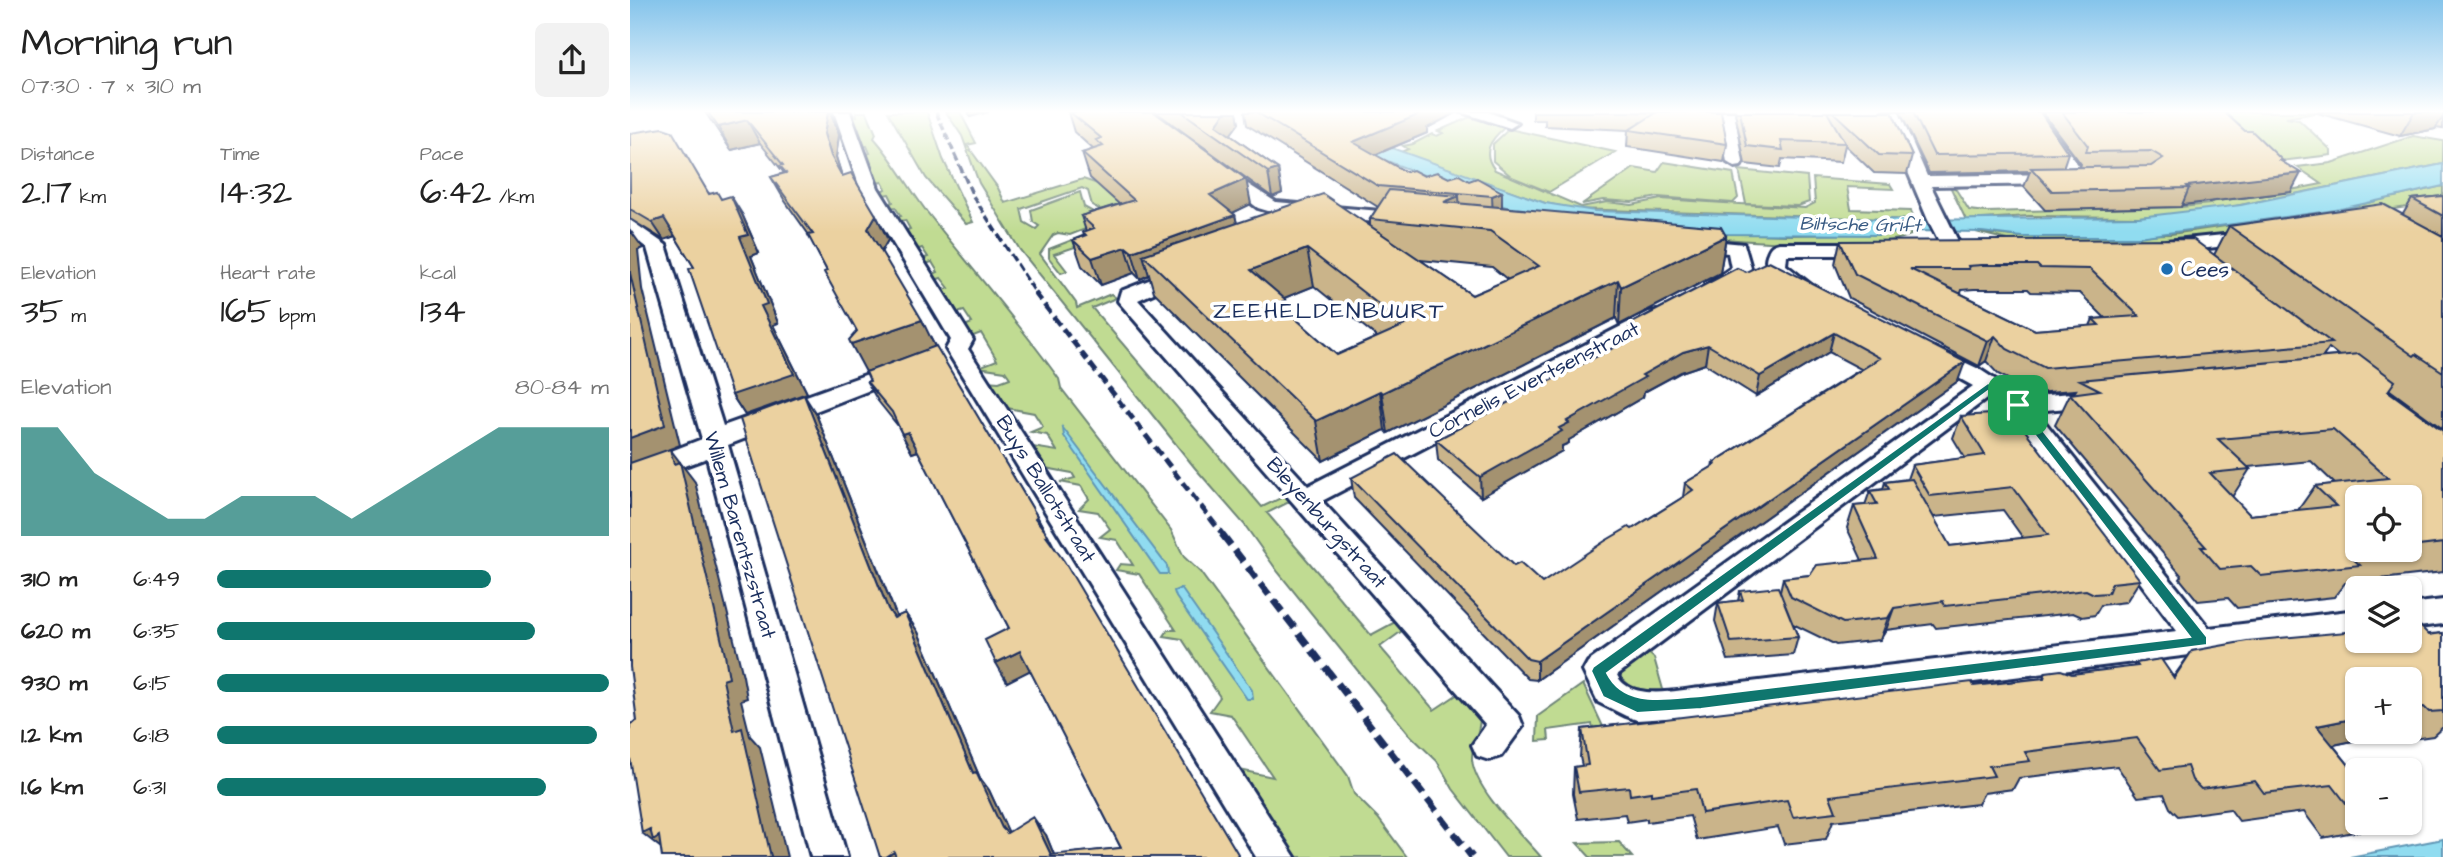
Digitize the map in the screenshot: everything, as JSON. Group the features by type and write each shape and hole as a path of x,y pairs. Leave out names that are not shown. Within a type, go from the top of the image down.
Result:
{"street":[{"name":"Buys Ballotstraat","path":"856,152 869,188 962,340 957,349 1277,857"},
{"path":"1733,152 1735,162"},
{"path":"1908,152 1946,240"},
{"path":"2060,152 2070,166"},
{"path":"1210,164 1264,204 1274,207 1428,221"},
{"path":"1921,181 2088,178"},
{"path":"1264,229 1274,207"},
{"name":"Willem Barentszstraat","path":"630,226 656,245 715,443 829,857"},
{"path":"2150,248 2270,236"},
{"path":"1669,243 1737,248 1741,268 1735,276 1699,295"},
{"path":"2178,247 2201,265"},
{"path":"1816,292 1777,268 1775,260 1779,250 1895,249"},
{"name":"Bleyenburgstraat","path":"1202,265 1138,289 1128,295 1128,301 1507,726 1489,745"},
{"name":"Cornelis Evertsenstraat","path":"1306,498 1675,307"},
{"path":"1911,342 2018,405 2202,641"},
{"path":"630,477 715,443 729,433 957,349"},
{"path":"1988,386 1599,671 1609,692 1637,706 1701,702 2345,623"},
{"path":"2018,405 2126,395"},
{"path":"2422,615 2443,612"}],"green space":[{"path":"886,152 927,212 1043,357 1059,379 1061,388 1171,530 1184,557 1200,572 1348,776 1354,794 1378,818 1407,857 1293,857 1230,768 1273,777 1231,715 1210,711 1220,697 1182,639 1164,636 1168,630 1176,630 1139,574 1116,570 1120,564 1133,565 1117,540 1100,537 1110,529 1098,512 1079,509 1089,499 1081,486 1060,482 1075,478 1072,473 1040,467 1027,446 1057,451 1047,435 1031,432 1043,427 1034,413 1002,407 984,381 999,382 1010,378 1005,371 979,367 997,360 981,333 968,338 962,327 972,323 964,311 954,314 939,292 949,288 941,278 932,281 928,276 938,272 932,262 922,265 919,260 928,257 922,248 913,251 901,232 910,229 905,220 895,222 892,218 901,216 895,207 886,209 885,205 893,202 889,194 880,196 877,192 886,189 882,182 873,184 862,155"},
{"path":"911,152 941,152 973,222 966,224 926,178"},
{"path":"968,152 972,152 998,188 1005,203 1083,179 1098,184 1143,224 1054,254 1067,271 1061,273 1049,258 1049,249 1085,235 1103,211 1092,205 1088,191 1082,188 1021,209 1024,222 1036,229 1039,226 1033,222 1031,210 1080,192 1084,207 1097,214 1088,228 1070,235 1053,235 1040,254 1077,308 1111,294 1116,298 1092,308 1262,507 1289,494 1293,500 1267,513 1371,635 1397,621 1406,628 1380,647 1434,710 1461,692 1480,713 1472,754 1475,772 1490,798 1541,857 1506,857 1453,789 1437,761 1408,733 1278,572 1244,524 1195,468 1020,250 979,183"},
{"path":"1401,152 1488,152 1495,170 1581,207 1607,202 1632,205 1661,199 1805,208 1815,203 1813,178 1890,184 1893,189 1847,187 1851,209 1911,211 1915,220 1576,209 1545,203"},
{"path":"1493,152 1615,152 1549,192 1512,177 1493,161"},
{"path":"2124,152 2331,152 2331,155 2197,171 1946,178 1944,175 2083,172"},
{"path":"2364,152 2443,152 2443,164 2210,211 2139,217 2029,216 1966,220 1949,184 1970,185 1955,188 1969,210 1986,212 2181,207 2210,204 2197,192 2244,186 2259,196 2322,184 2297,167 2331,163"},
{"path":"1664,162 1733,173 1738,198 1733,203 1658,197 1632,202 1603,200 1582,204 1634,168 1657,172"},
{"path":"1739,170 1807,177 1809,202 1798,206 1746,204"},
{"path":"2443,186 2443,202 2169,241 2008,240 1976,232 2022,237 2171,234 2336,210"},
{"path":"1642,230 1788,235 1915,233 1895,240 1827,244 1702,237"},
{"path":"1643,648 1654,658 1664,693 1633,688 1621,678 1621,667"},
{"path":"1583,684 1606,733 1595,735 1592,724 1548,730 1549,740 1537,741 1538,716"},
{"path":"1619,842 1632,857 1590,857 1577,843"}],"water":[{"name":"Biltsche Grift","path":"1364,152 1403,152 1545,203 1595,211 1915,220 2139,217 2241,205 2443,164 2443,186 2336,210 2138,237 2022,237 1982,232 1911,231 1880,235 1726,234 1642,230 1524,214"},
{"path":"1063,428 1167,566 1168,574 1160,574 1064,436"},
{"path":"1181,588 1252,690 1253,699 1247,699 1176,597 1174,591"},
{"path":"2443,839 2443,857 2350,857"}],"building":[{"path":"630,152 684,152 709,194 717,192 721,199 731,196 748,235 740,237 767,304 761,306 794,374 732,395 689,269 694,267 664,218 652,222 630,209"},
{"path":"773,152 830,152 842,176 851,173 876,215 868,229 922,320 851,344 849,340 857,331 824,272 827,271 808,235 813,234 771,177 786,173 780,166 783,165"},
{"path":"1209,152 1246,179 1210,195 1235,215 1132,252 1126,247 1092,258 1073,240 1086,235 1083,232 1094,228 1081,216 1134,200 1082,153"},
{"path":"1239,152 1254,152 1278,169 1268,172"},
{"path":"1322,152 1371,152 1406,172 1413,170 1424,176 1437,172 1449,178 1459,175 1469,181 1477,178 1502,192 1492,196 1378,186"},
{"path":"1876,152 1910,152 1912,156 1879,155"},
{"path":"1933,152 2068,153 1934,155"},
{"path":"2153,152 2274,152 2281,161 2301,173 2187,186 2189,188 2052,191 2031,168 2151,166 2163,158"},
{"path":"1389,190 1459,196 1444,202 1721,227 1726,236 1621,287 1618,280 1382,393 1380,391 1316,421 1143,255 1323,194 1472,295 1539,266 1490,231 1370,219","holes":["1307,249 1405,325 1337,355 1278,303 1286,300 1251,270"]},
{"path":"2443,196 2443,216 2412,199"},
{"path":"2383,204 2443,236 2443,372 2416,354 2414,356 2229,226"},
{"path":"2193,239 2332,343 2045,368 2007,349 1995,336 1988,341 1855,274 1840,241","holes":["2037,265 2040,268 2090,269 2139,316 2093,319 2099,325 2035,330 1910,269"]},
{"path":"1769,261 1965,362 1537,661 1528,659 1351,478 1397,454 1514,566 1520,563 1542,583 1605,541 1629,527 1632,529 1680,499 1693,490 1685,483 1715,465 1713,463 1880,358 1834,333 1760,376 1708,345 1683,352 1567,421 1569,423 1559,428 1562,431 1480,477 1436,440 1636,336 1630,324 1737,268 1746,272"},
{"path":"630,273 665,425 630,438"},
{"path":"936,346 1037,516 1035,518 1064,561 1238,854 1236,857 896,857 894,852 880,857 740,419 804,395 888,609 894,618 905,613 973,773 976,772 1002,828 1007,833 1033,817 1051,855 1121,848 1020,651 996,663 985,640 1009,628 908,432 902,434 892,412 867,382 870,381 866,372"},
{"path":"2359,354 2395,381 2388,391 2443,431 2443,543 2422,546 2422,485 2345,485 2345,562 2357,562 2360,565 2261,576 2251,566 2220,569 2201,547 2206,547 2070,394 2100,390 2080,380","holes":["2333,429 2388,478 2315,486 2336,506 2250,515 2210,473 2250,469 2218,439"]},
{"path":"2007,413 2023,428 2140,580 2112,583 2108,593 2094,594 2086,590 1945,606 1943,601 1894,608 1888,618 1843,623 1791,597 1783,578 1810,575 1817,565 1878,559 1854,506 1877,504 1870,491 1889,489 1885,482 1912,479 1950,546 2048,535 2013,487 1930,496 1912,465 1985,455 1961,416"},
{"path":"670,449 674,464 680,462 725,655 729,678 723,680 734,731 742,728 771,857 662,857 659,836 653,840 650,829 642,833 630,758 630,724 637,721 630,667 630,463"},
{"path":"1778,587 1798,637 1731,642 1718,603 1743,600 1740,591"},
{"path":"2422,628 2429,635 2443,633 2443,711 2429,712 2422,707 2422,667 2345,667 2345,720 2317,726 2345,760 2345,802 2332,785 2264,793 2255,781 2201,789 2192,780 2187,766 2160,770 2137,738 2025,752 2030,761 1989,766 1994,776 1830,796 1836,812 1793,817 1787,800 1702,813 1696,789 1651,795 1651,792 1630,795 1629,787 1579,792 1574,767 1588,765 1582,729 1972,682 1974,686 2044,678 2046,672 2061,670 2072,674 2138,666 2136,663 2161,659 2174,678 2192,651 2247,641 2345,632 2345,653 2422,653"}],"railway":[{"path":"954,152 973,196 1037,295"},
{"path":"1035,293 1224,536"},
{"path":"1222,534 1472,857"}],"place":[{"name":"Cees","path":"2167,269"}],"district":[{"name":"ZEEHELDENBUURT","path":"1329,311"}],"route":[{"path":"1988,386 2018,405 2202,641 1701,702 1637,706 1609,692 1599,671 1988,386"}]}
